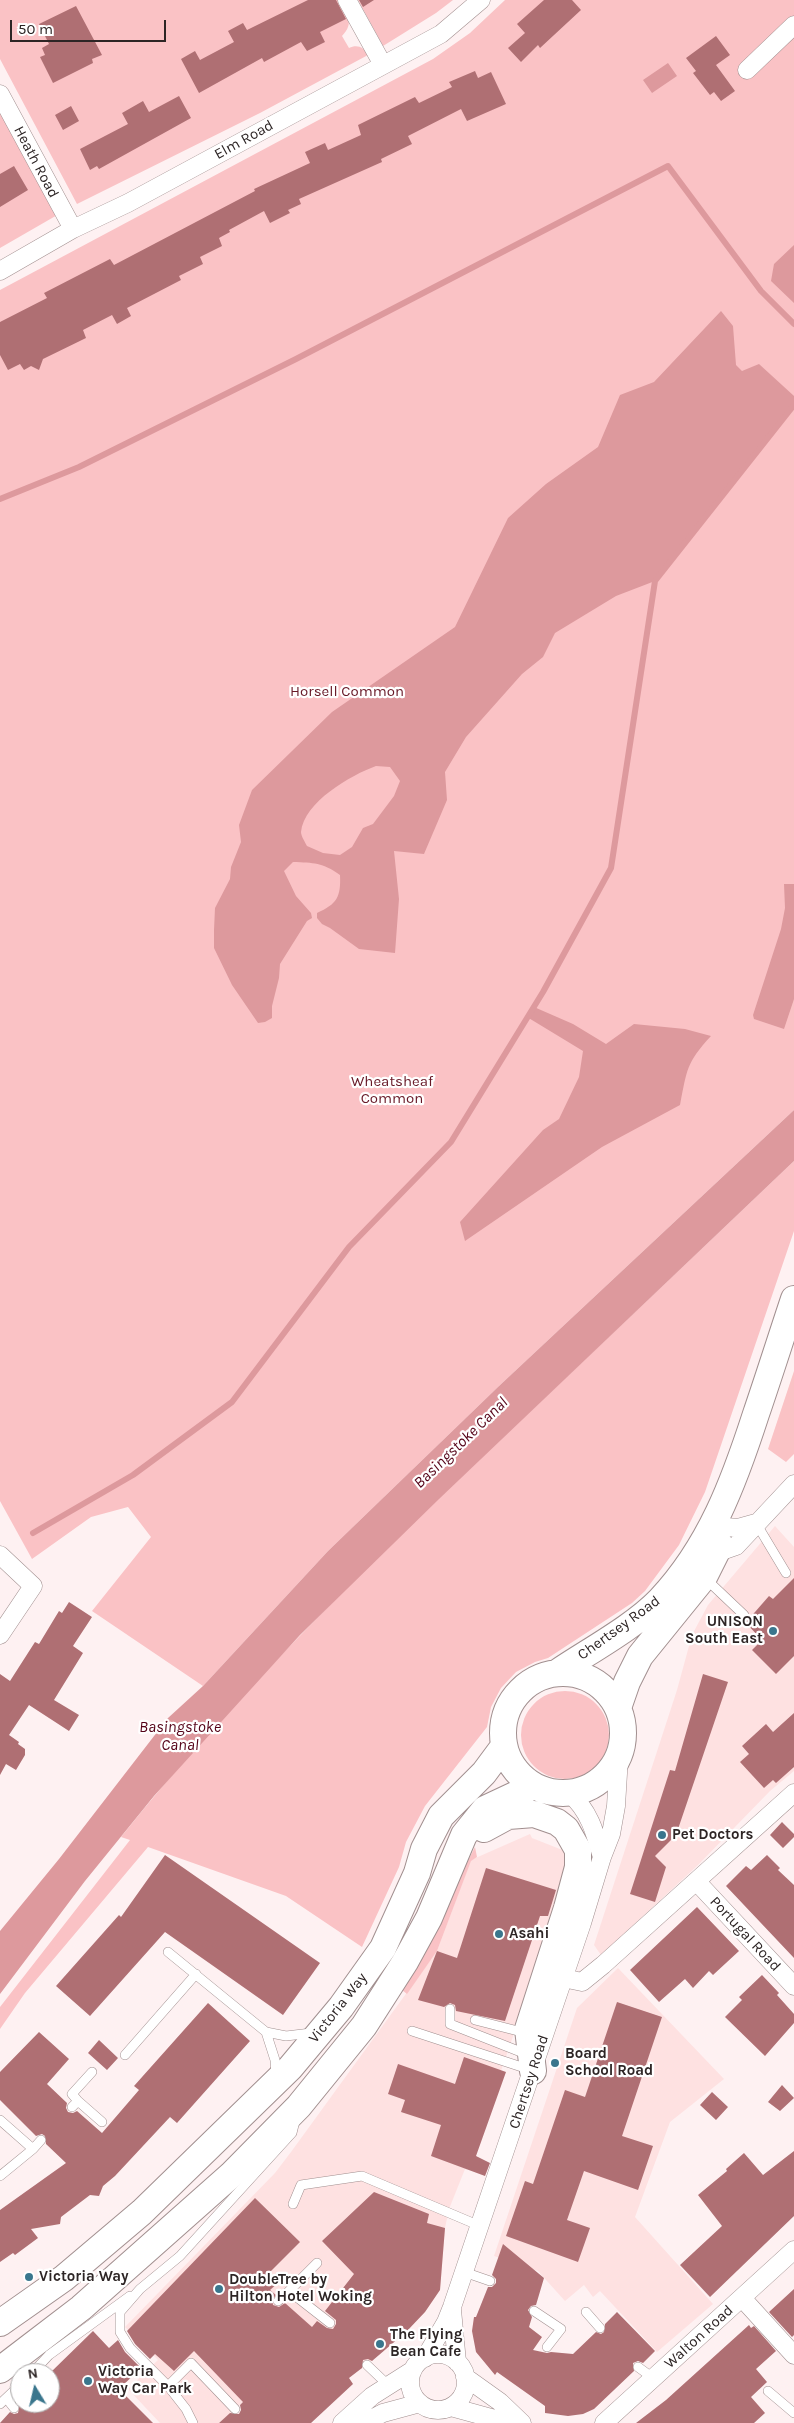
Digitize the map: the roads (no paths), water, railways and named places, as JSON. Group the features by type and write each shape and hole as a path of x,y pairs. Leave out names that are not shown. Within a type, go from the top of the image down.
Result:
{"main road":[{"name":"Chertsey Road","path":"618,1708 627,1682 640,1656 704,1578 716,1553 720,1527 735,1477 794,1299"},
{"name":"Chertsey Road","path":"558,1672 631,1623 658,1602 720,1527"},
{"path":"558,1672 575,1673 591,1679 605,1689 618,1708 622,1718 624,1738 619,1757 610,1771 599,1782 585,1789 569,1793 551,1792 534,1786 520,1776 510,1762 504,1746 502,1729 506,1712 514,1697 526,1685 541,1676 558,1672"},
{"name":"Victoria Way","path":"0,2323 64,2278 142,2212 277,2081 341,2008 370,1959 383,1948 417,1873 424,1849 433,1830 452,1804 484,1773 504,1746"},
{"name":"Victoria Way","path":"0,2370 80,2308 230,2175 299,2106 364,2026 405,1962 429,1918 464,1834 485,1809 534,1786"},
{"path":"458,1850 495,1822 522,1814 534,1814 557,1822 566,1829 578,1850 578,1867 572,1892 528,2029 532,2063"},
{"name":"Victoria Way","path":"0,2352 35,2329 80,2308"}],"street":[{"path":"347,0 383,64"},
{"name":"Elm Road","path":"0,271 73,229 128,203 441,34 481,0"},
{"path":"747,70 794,25"},
{"name":"Heath Road","path":"0,94 73,229"},
{"path":"716,1553 736,1546 794,1484"},
{"path":"720,1527 738,1528 756,1524"},
{"path":"0,1555 34,1586 0,1635"},
{"name":"Chertsey Road","path":"419,2364 446,2322 452,2307 532,2063 582,1923 611,1834 616,1806 619,1757"},
{"path":"569,1793 580,1802 589,1816 602,1857"},
{"path":"563,1978 582,1982 697,1882 794,1793"},
{"name":"Portugal Road","path":"697,1882 793,1984"},
{"name":"Walton Road","path":"604,2423 794,2250"},
{"path":"742,2298 794,2355"},
{"name":"Chertsey Road","path":"452,2307 461,2369"},
{"path":"342,2423 360,2405 388,2385 419,2364 441,2354 500,2402 522,2423"},
{"path":"419,2364 410,2377 412,2392 425,2412"},
{"path":"364,2423 383,2414 425,2412 445,2409 451,2406 457,2402 465,2390 461,2369"},
{"path":"451,2406 509,2423"}],"lane":[{"path":"756,1524 786,1573"},
{"path":"704,1578 744,1615"},
{"path":"168,1952 266,2032 286,2036 320,2032"},
{"path":"125,2055 196,1974"},
{"path":"450,2009 450,2024 532,2063"},
{"path":"474,2020 518,2032 528,2029"},
{"path":"412,2031 532,2063"},
{"path":"266,2032 275,2060 277,2081"},
{"path":"92,2072 72,2094 75,2104 102,2122"},
{"path":"42,2363 140,2289 180,2256 292,2133 299,2106"},
{"path":"0,2120 33,2149"},
{"path":"0,2176 41,2140"},
{"path":"293,2204 302,2185 362,2176 480,2226"},
{"path":"278,2301 317,2263"},
{"path":"464,2272 490,2281"},
{"path":"140,2289 120,2312 120,2332 130,2348 168,2386 186,2408 193,2423"},
{"path":"289,2291 330,2324"},
{"path":"534,2311 561,2329 547,2347"},
{"path":"586,2312 600,2328"},
{"path":"168,2386 192,2363 235,2409"},
{"path":"367,2365 388,2385"},
{"path":"638,2367 653,2378"},
{"path":"768,2392 794,2413"},
{"path":"0,2404 10,2396"}],"water":[{"path":"668,63 677,76 652,93 643,80"},
{"path":"794,245 794,303 771,281 774,264"},
{"path":"721,311 733,326 736,365 742,371 759,364 794,396 794,405 655,581 616,596 555,633 543,657 522,674 466,737 445,772 447,800 424,854 394,851 399,899 395,953 359,949 322,924 317,918 317,913 336,899 340,889 340,875 323,865 293,862 284,871 296,896 311,913 312,918 307,921 280,964 279,978 272,1006 272,1018 258,1023 232,985 214,948 215,908 230,879 231,867 241,842 239,825 252,790 332,712 455,627 508,518 546,484 598,447 620,395 654,382","holes":["376,766 390,767 400,781 394,796 373,824 363,828 352,847 340,855 323,853 307,846 301,832 310,810 319,800 342,783 366,770"]},
{"path":"784,884 794,884 794,999 784,1029 754,1019 753,1015 781,929 785,908"},
{"path":"534,1007 573,1024 606,1044 634,1024 685,1029 711,1036 692,1060 684,1083 680,1105 602,1147 465,1241 460,1222 543,1130 559,1119 579,1077 583,1051 527,1017"},
{"name":"Basingstoke Canal","path":"794,1110 794,1161 439,1499 300,1635 154,1796 85,1881 0,1994 0,1931 59,1859 168,1718 203,1686 328,1551 499,1386"}],"waterway":[{"path":"0,499 79,467 296,359 668,166 761,291 794,324"},
{"path":"33,1533 133,1475 232,1402 349,1247 451,1142 543,992 611,868 655,581 794,405"}],"place":[{"name":"UNISON South East","path":"773,1631"},
{"name":"Pet Doctors","path":"662,1835"},
{"name":"Asahi","path":"499,1934"},
{"name":"Board School Road","path":"555,2063"},
{"name":"Victoria Way","path":"29,2277"},
{"name":"DoubleTree by Hilton Hotel Woking","path":"219,2289"},
{"name":"The Flying Bean Cafe","path":"380,2344"},
{"name":"Victoria Way Car Park","path":"88,2381"}],"park label":[{"name":"Horsell Common","path":"347,692"},
{"name":"Wheatsheaf Common","path":"392,1090"}]}
